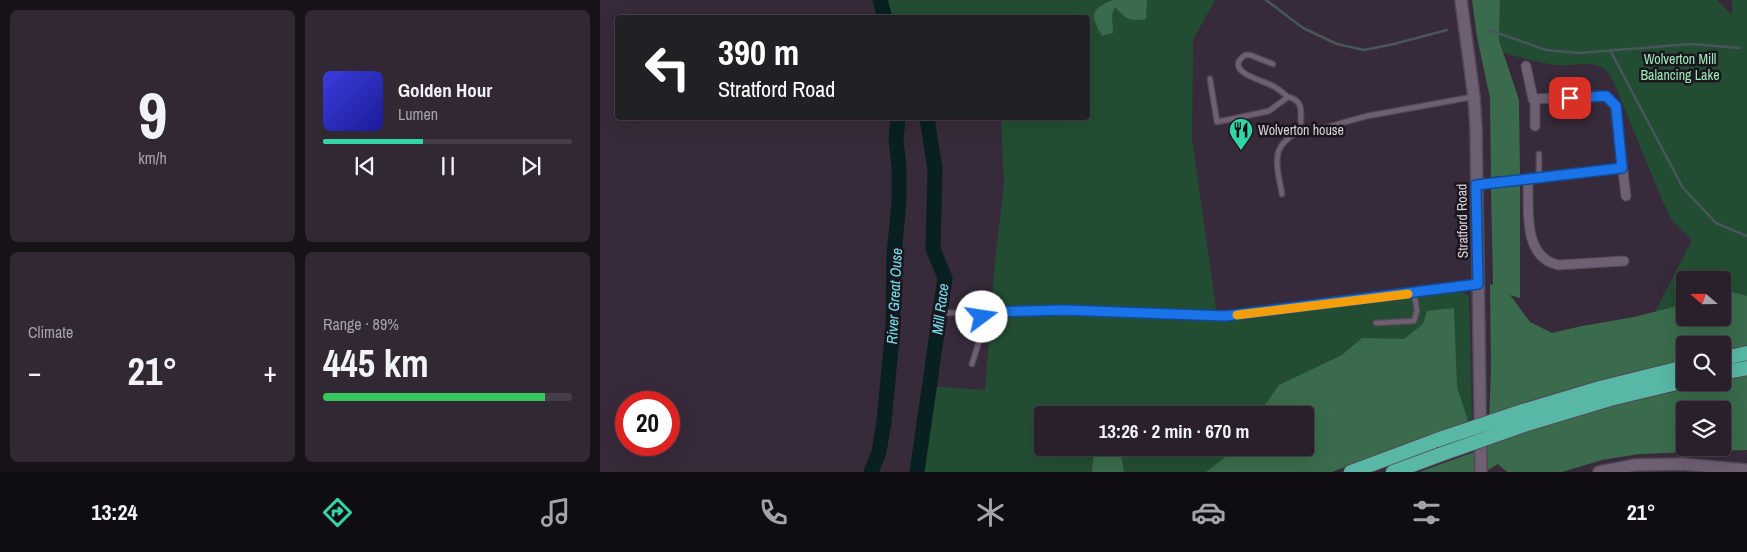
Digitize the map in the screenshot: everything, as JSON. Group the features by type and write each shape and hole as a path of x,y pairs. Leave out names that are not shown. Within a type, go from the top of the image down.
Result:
{"highway":[{"path":"1731,356 1747,353"},
{"path":"1731,371 1747,368"},
{"path":"1393,472 1439,455 1600,388 1676,369"},
{"path":"1351,472 1437,440 1676,383"}],"street":[{"name":"Stratford Road","path":"1461,0 1474,97 1481,472"},
{"path":"1526,66 1533,99 1606,96 1616,106 1626,196"},
{"path":"1535,126 1536,99"},
{"path":"1476,185 1622,168"},
{"path":"1528,179 1530,235 1538,252 1547,263 1558,265 1624,261"},
{"path":"1600,472 1635,465 1682,464 1747,470"}],"lane":[{"path":"1273,64 1250,55 1245,55 1239,61 1238,66 1240,71 1274,86 1299,103 1302,111 1301,126 1312,131 1367,116 1474,97"},
{"path":"1210,78 1217,122 1268,111 1288,97"},
{"path":"1282,194 1277,164 1279,149 1285,139 1304,128"},
{"path":"1539,154 1539,178"},
{"path":"948,313 1064,310 1225,316 1478,284"},
{"path":"1376,323 1414,321 1417,311 1414,293"},
{"path":"972,364 980,338 983,312"}],"green space":[{"path":"872,0 1215,0 1193,40 1192,138 1217,316 1392,295 1422,296 1461,292 1469,295 1472,420 1332,472 917,472 930,386 985,390 995,261 1004,183 1001,120 1090,120 1090,15 879,15"},
{"path":"1113,0 1147,0 1146,19 1129,19 1115,7 1112,15 1113,33 1102,36 1095,23 1094,14 1100,6"},
{"path":"1472,0 1500,0 1499,40 1519,100 1520,175 1491,177 1490,98 1477,37"},
{"name":"Wolverton Mill Balancing Lake","path":"1500,0 1717,0 1732,15 1732,0 1747,0 1747,296 1731,292 1731,271 1676,271 1692,240 1671,219 1614,83 1607,72 1601,67 1591,64 1551,64 1504,53 1499,40"},
{"path":"1520,186 1520,298 1510,295 1530,322 1552,333 1634,317 1676,306 1676,326 1731,326 1731,292 1747,296 1747,450 1731,451 1731,401 1676,401 1676,453 1639,454 1602,460 1562,472 1507,472 1498,464 1485,472 1419,472 1488,447 1491,370 1490,284 1493,285 1491,188"},
{"name":"Wolverton Mill Balancing Lake","path":"1676,271 1676,306 1655,312"},
{"path":"1454,308 1457,387 1468,421 1332,472 1206,472 1227,456 1314,456 1314,406 1264,406 1279,385 1342,355 1362,338 1404,339 1423,324 1427,311"},
{"path":"1093,456 1121,456 1124,472 1092,472"}],"waterway":[{"name":"River Great Ouse","path":"880,0 884,15"},
{"path":"1266,0 1303,28 1337,44 1364,50 1447,30"},
{"path":"1489,30 1546,50 1579,53 1691,44 1740,48"},
{"path":"1610,50 1683,188 1716,223 1747,236"},
{"name":"River Great Ouse","path":"871,472 879,452 884,422 893,327 894,255 899,202 899,167 896,140 898,120"},
{"name":"Mill Race","path":"917,472 945,278 933,249 935,169 927,120"}],"slow traffic":[{"path":"1237,315 1408,294"}],"place":[{"name":"Wolverton house","path":"1241,151"}],"route":[{"path":"982,317 983,312 1064,310 1225,316 1478,284 1476,185 1622,168 1616,106 1606,96 1570,98"}]}
